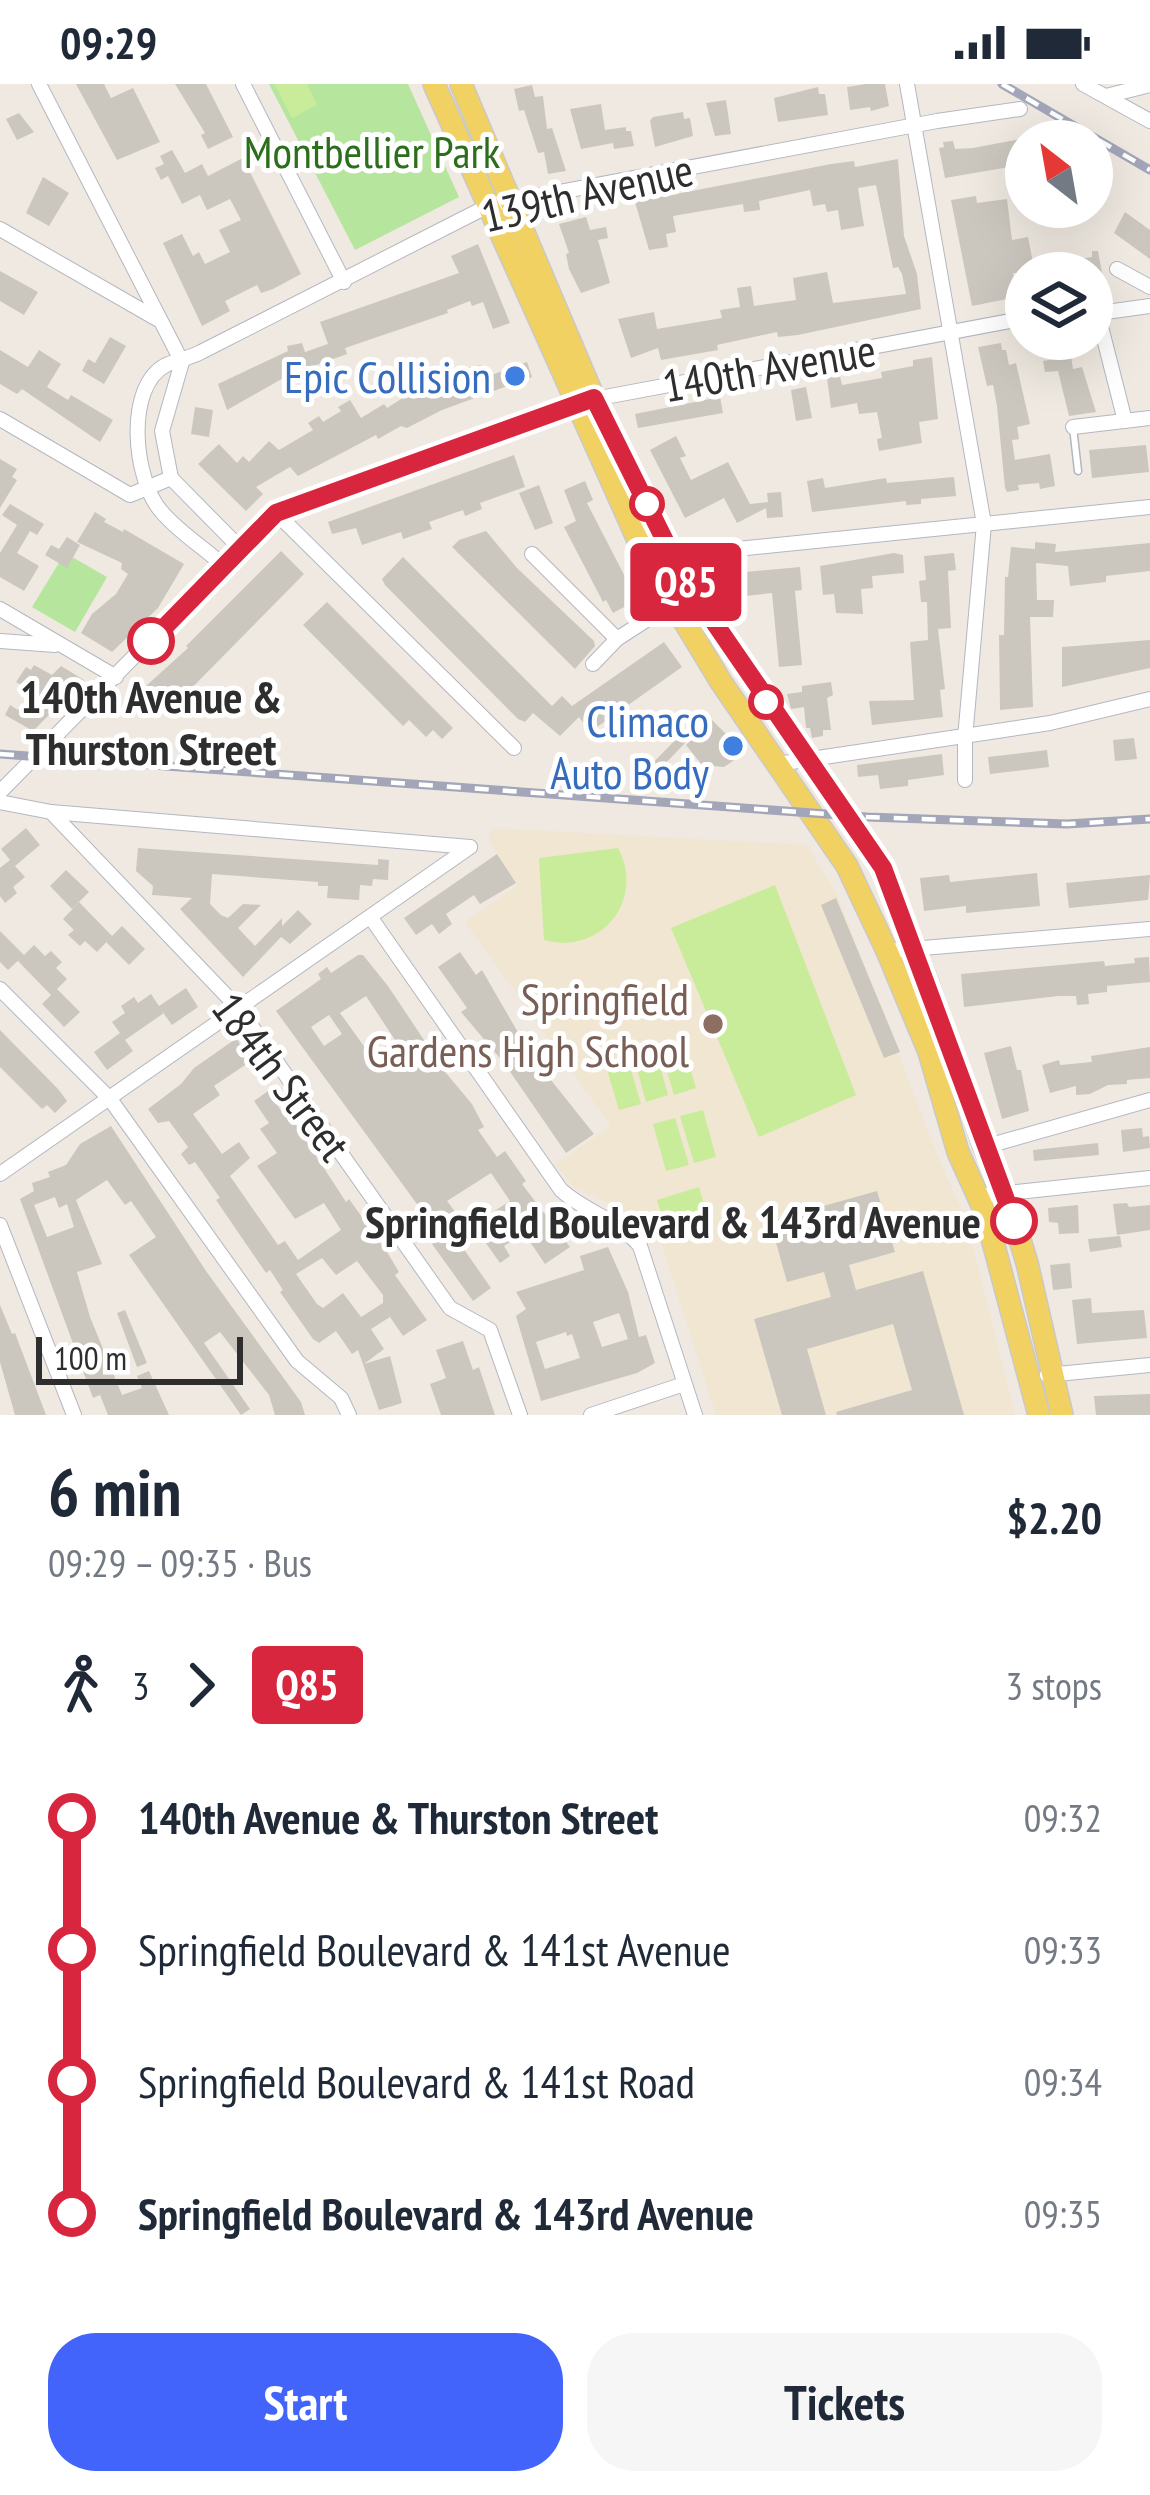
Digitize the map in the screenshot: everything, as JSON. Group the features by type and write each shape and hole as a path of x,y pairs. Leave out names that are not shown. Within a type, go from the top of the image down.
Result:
{"main road":[{"path":"434,84 584,400 703,609 883,868 983,1148 1006,1194 1041,1375 1039,1415"},
{"path":"461,84 514,201 646,558 671,604 848,866 887,951 928,1052 958,1152 979,1196 1041,1375 1062,1415"}],"street":[{"path":"39,84 182,362 162,430 171,478 242,550"},
{"path":"243,84 344,281"},
{"path":"907,84 984,524 965,780"},
{"path":"1083,84 1150,121"},
{"path":"1106,96 1150,85"},
{"name":"139th Avenue","path":"148,488 137,434 144,389 165,365 182,362 490,205 1020,110"},
{"path":"0,229 160,320"},
{"path":"1118,269 1150,286"},
{"path":"1113,312 1150,306"},
{"name":"140th Avenue","path":"0,792 276,513 584,400 1005,322"},
{"path":"1108,360 1125,421"},
{"path":"0,418 130,495 171,478"},
{"path":"1073,427 1150,418"},
{"path":"148,488 160,510 225,567"},
{"path":"646,558 1150,507"},
{"path":"276,513 514,748"},
{"path":"532,554 617,639"},
{"path":"593,664 617,639 671,604"},
{"path":"0,609 116,677"},
{"path":"0,641 61,645"},
{"path":"778,764 1051,723 1150,699"},
{"path":"0,802 51,812 470,847 0,1174"},
{"name":"184th Street","path":"51,812 240,1010 450,1308 490,1330 520,1415"},
{"path":"371,918 561,1190 623,1228 640,1246 695,1415"},
{"path":"887,951 1150,929"},
{"path":"0,988 110,1099 296,1361 341,1398 349,1415"},
{"path":"983,1148 1150,1100"},
{"path":"979,1196 1150,1178"},
{"path":"0,1225 74,1415"},
{"path":"1041,1375 1150,1365"},
{"path":"591,1415 684,1384"}],"lane":[{"path":"1073,427 1078,471"}],"shaded area":[{"name":"Springfield Gardens High School","path":"492,828 807,845 838,897 966,1220 1015,1415 716,1415 655,1224 574,1187 555,1165 611,1126 465,922 518,885 488,839"}],"green space":[{"name":"Montbellier Park","path":"269,84 408,84 459,197 355,250"},
{"path":"274,84 307,84 317,105 292,118"},
{"path":"65,553 107,577 75,632 32,607"},
{"path":"618,848 626,887 612,920 583,940 544,940 539,858"},
{"path":"775,885 856,1095 759,1137 671,928"},
{"path":"682,1041 696,1088 674,1095 660,1047"},
{"path":"655,1048 668,1095 646,1102 633,1054"},
{"path":"627,1056 641,1104 619,1110 605,1063"},
{"path":"703,1110 716,1157 694,1163 680,1116"},
{"path":"675,1118 689,1165 666,1171 653,1124"},
{"path":"699,1187 706,1212 664,1224 657,1200"}],"building":[{"path":"76,84 104,84 111,98 133,88 160,142 117,160"},
{"path":"175,84 206,84 233,137 208,149 201,135 205,133"},
{"path":"885,84 889,106 850,110 847,87"},
{"path":"532,85 535,97 543,96 547,129 552,128 566,171 548,174 544,152 538,153 524,110 519,111 514,89"},
{"path":"818,87 819,94 825,94 828,115 778,122 774,98"},
{"path":"726,100 731,134 715,136 706,103"},
{"path":"601,104 605,130 626,127 634,146 614,149 613,143 581,149 570,109"},
{"path":"683,112 684,119 690,118 693,136 655,147 653,117"},
{"path":"19,113 34,132 17,140 6,119"},
{"path":"953,141 955,149 1005,142 1005,168 945,178 939,148 944,147 943,142"},
{"path":"172,150 185,173 202,164 208,176 243,158 301,274 273,289 261,293 257,285 225,301 230,311 202,326 163,243 182,234 193,256 199,252 205,264 230,252 219,230 241,220 230,199 207,210 200,195 182,204 168,176 161,180 155,168 164,164 160,156"},
{"path":"898,159 904,236 917,274 921,309 798,335 778,337 777,332 717,345 718,350 661,360 658,348 631,358 618,319 654,312 657,329 722,318 720,310 740,307 737,288 751,286 754,306 796,300 793,278 827,272 833,303 906,294 902,274 898,267 893,268 876,185 858,188 864,226 841,230 838,210 827,212 825,204 813,206 810,190 759,201 760,210 744,212 743,204 673,216 676,232 666,234 668,247 649,250 635,202 831,164 854,161 855,167"},
{"path":"43,177 69,193 49,226 26,213"},
{"path":"976,196 977,203 1005,199 1005,228 1011,228 1012,240 1028,237 1031,252 1005,252 1005,299 972,306 951,200"},
{"path":"1125,212 1150,230 1150,259 1114,233"},
{"path":"586,217 590,230 606,227 608,238 598,240 610,283 581,293 569,269 559,224"},
{"path":"478,244 510,323 493,329 483,302 472,306 470,301 345,348 347,354 305,369 307,374 287,376 227,410 218,384 288,351 287,346 302,343 305,352 328,344 320,322 459,273 451,256"},
{"path":"0,271 38,292 24,315 0,301"},
{"path":"110,337 126,346 104,384 82,371 88,359 95,363"},
{"path":"1001,343 1005,360 1009,365 1016,363 1030,424 1017,427 1019,439 1012,440 1015,460 1050,454 1055,486 1018,485 1019,490 1007,492 993,385 987,386 978,347"},
{"path":"0,350 28,367 39,350 61,364 47,387 113,420 100,442 22,389 17,394 0,384"},
{"path":"932,357 938,419 919,422 922,443 879,451 877,439 882,438 877,412 859,414 857,403 831,408 827,378 840,376 842,385 882,378 881,372"},
{"path":"1072,360 1073,369 1082,367 1096,412 1069,416 1058,371 1045,372 1043,361"},
{"path":"527,362 532,377 378,439 376,435 298,476 290,467 256,487 263,494 246,511 198,464 219,444 237,463 243,456 249,462 269,441 279,450 313,430 308,423 319,416 323,422 350,400 361,418 384,404 387,408 431,380 482,365 486,377"},
{"path":"806,387 812,418 796,421 791,390"},
{"path":"720,397 723,413 638,428 635,414"},
{"path":"195,407 213,410 209,437 191,434"},
{"path":"676,436 691,480 728,462 750,504 768,502 767,493 781,492 783,517 767,518 766,508 737,523 724,498 685,518 650,450"},
{"path":"1146,445 1149,472 1092,478 1089,450"},
{"path":"514,455 525,487 480,503 482,509 429,522 432,529 403,539 401,532 362,545 356,528 332,534 328,522"},
{"path":"0,459 17,469 12,477 17,480 0,508"},
{"path":"954,477 956,496 921,499 921,504 906,505 906,501 812,512 807,481 823,478 825,488 886,478 887,483"},
{"path":"585,481 593,500 587,503 637,600 613,613 564,527 576,521 564,490"},
{"path":"539,485 553,523 535,530 519,493"},
{"path":"10,504 44,524 37,535 30,531 17,553 39,566 24,591 0,577 0,553 17,525 2,515"},
{"path":"95,512 104,522 184,564 158,608 112,652 81,633 128,574 121,569 122,563 77,542"},
{"path":"486,531 517,568 594,641 595,646 575,669 452,547"},
{"path":"67,537 80,545 67,568 45,555 51,545 59,549"},
{"path":"1035,542 1056,544 1055,552 1150,543 1150,571 1070,586 1068,566 1036,563 1037,600 1054,600 1053,617 1030,617 1033,707 1000,710 999,635 1004,635 1005,577 1011,547 1035,549"},
{"path":"281,551 304,574 170,710 146,686"},
{"path":"954,553 956,570 948,571 951,628 938,629 943,717 872,725 869,701 914,700 910,642 928,640 927,602 921,602 919,581 926,580 924,556"},
{"path":"903,555 904,573 872,576 873,588 861,589 863,614 836,613 834,594 823,595 820,566"},
{"path":"403,557 552,706 562,696 572,706 664,642 682,667 590,732 579,717 560,736 533,713 525,722 518,719 385,585 382,579"},
{"path":"800,567 802,590 795,591 802,665 779,667 772,593 727,598 725,574"},
{"path":"327,602 453,728 442,739 433,730 426,737 409,720 403,726 303,625"},
{"path":"1150,640 1150,668 1062,687 1062,647"},
{"path":"34,665 52,675 61,666 84,680 33,731 5,715 10,705 18,710 35,693 16,682 26,667 31,670"},
{"path":"831,682 833,695 827,698 831,730 812,738 804,707 791,709 787,694 802,692 802,686"},
{"path":"712,720 727,735 731,732 745,753 724,767 702,765 686,745"},
{"path":"687,728 693,735 651,778 644,772"},
{"path":"1134,738 1137,759 1115,761 1113,740"},
{"path":"1047,750 1049,767 990,774 988,757"},
{"path":"942,754 944,775 908,780 908,786 880,789 878,775 858,777 857,765"},
{"path":"26,828 40,845 15,866 25,877 5,903 0,896 0,868 10,860 1,849"},
{"path":"138,848 378,865 378,859 389,860 388,880 373,879 372,886 360,885 359,900 327,898 328,886 318,886 318,882 212,874 210,904 221,915 228,918 243,904 261,905 238,928 255,946 282,918 282,926 298,910 312,924 290,944 281,937 243,977 180,909 192,898 152,895 153,886 136,871"},
{"path":"497,854 516,883 480,904 474,895 446,914 452,924 439,934 432,924 416,935 404,918"},
{"path":"66,870 89,892 72,909 50,886"},
{"path":"1037,873 1040,906 966,913 966,906 924,911 920,878 949,875 950,882"},
{"path":"1150,875 1148,900 1069,908 1066,883"},
{"path":"836,898 900,1052 884,1058 821,905"},
{"path":"79,902 112,936 97,952 68,935 74,930 63,919"},
{"path":"122,926 145,949 129,965 106,942"},
{"path":"0,931 24,955 34,945 45,956 51,951 62,962 56,968 67,979 57,989 80,1012 64,1027 42,1004 51,995 18,961 21,958 8,970 0,962"},
{"path":"460,952 476,975 482,970 531,1055 594,1134 566,1153 504,1063 461,1012 467,1008 438,967"},
{"path":"363,955 472,1104 484,1127 478,1130 497,1157 505,1151 526,1181 522,1184 570,1247 545,1264 524,1233 504,1246 510,1256 500,1263 473,1225 510,1201 491,1173 447,1201 459,1217 447,1225 491,1288 473,1301 432,1244 441,1237 276,1011 321,979 318,974 327,967 331,973","holes":["366,996 395,1040 371,1056 340,1013","329,1015 342,1034 324,1046 311,1027"]},
{"path":"1149,957 1150,982 1107,986 1107,992 1088,994 1089,1004 1077,1005 1076,996 1058,996 964,1007 961,974 1104,961 1105,966"},
{"path":"186,988 198,1007 172,1025 164,1013 125,1040 133,1051 107,1070 94,1052 120,1033 112,1022 125,1013 121,1006 151,994 159,1006"},
{"path":"0,1030 67,1101 55,1113 47,1105 42,1109 0,1067"},
{"path":"237,1038 248,1063 214,1086 220,1095 193,1114 222,1154 239,1142 250,1158 230,1176 278,1245 285,1241 298,1260 341,1230 324,1203 295,1219 257,1166 277,1153 260,1129 269,1123 254,1101 268,1091 387,1252 399,1272 395,1275 427,1320 403,1336 390,1317 371,1329 384,1349 364,1364 390,1356 402,1403 379,1410 358,1350 352,1354 336,1331 319,1343 313,1339 270,1270 266,1273 216,1200 220,1198 195,1162 189,1165 181,1154 188,1147 169,1121 158,1123 148,1109","holes":["322,1258 336,1275 357,1261 383,1295 383,1303 361,1317 343,1293 323,1308 296,1274"]},
{"path":"1011,1046 1029,1111 1002,1119 984,1053"},
{"path":"1150,1047 1150,1078 1108,1085 1090,1094 1076,1095 1076,1086 1050,1093 1042,1065 1059,1060 1060,1065 1092,1062 1091,1056"},
{"path":"111,1126 206,1271 301,1402 305,1415 275,1415 269,1395 220,1332 204,1343 250,1409 241,1415 129,1255 156,1237 131,1201 125,1205 107,1180 76,1200 102,1264 77,1272 122,1395 142,1388 137,1376 149,1371 169,1415 108,1415 100,1395 93,1398 20,1199 34,1191 32,1183 66,1165 80,1144","holes":["55,1197 59,1208 67,1204 74,1227 47,1237 34,1205"]},
{"path":"1142,1128 1150,1148 1123,1152 1121,1130"},
{"path":"1098,1143 1099,1155 1034,1161 1033,1150"},
{"path":"877,1191 895,1252 849,1265 856,1290 923,1271 964,1415 837,1415 912,1390 893,1324 807,1349 826,1415 782,1415 754,1319 831,1297 824,1272 787,1282 770,1221"},
{"path":"1113,1204 1129,1207 1150,1205 1150,1230 1117,1235"},
{"path":"1078,1205 1079,1233 1059,1234 1058,1223 1049,1222 1048,1208"},
{"path":"1120,1236 1122,1247 1090,1252 1088,1239"},
{"path":"608,1247 628,1292 639,1337 646,1335 655,1363 637,1373 541,1401 516,1316 526,1309 516,1292 584,1270 580,1256","holes":["619,1313 628,1339 602,1347 593,1322","572,1334 580,1358 545,1369 536,1342"]},
{"path":"1070,1263 1072,1288 1053,1290 1050,1265"},
{"path":"1091,1298 1092,1313 1144,1310 1147,1338 1077,1344 1072,1300"},
{"path":"0,1305 46,1415 15,1415 0,1362"},
{"path":"125,1310 147,1363 137,1367 117,1313"},
{"path":"463,1341 473,1370 479,1367 495,1415 441,1415 430,1384 446,1378 436,1350"},
{"path":"1150,1394 1150,1415 1096,1415 1094,1396"}],"railway":[{"path":"1002,84 1150,170"},
{"path":"0,754 867,817 1067,824 1150,819"}],"bus line":[{"name":"Q85","path":"151,641 276,513 594,398 683,577 883,868 983,1148 1014,1221"}],"place":[{"name":"Epic Collision","path":"515,376"},
{"name":"140th Avenue & Thurston Street","path":"151,641"},
{"name":"Climaco Auto Body","path":"733,746"},
{"name":"Springfield Gardens High School","path":"713,1024"},
{"name":"Springfield Boulevard & 143rd Avenue","path":"1014,1221"}]}
